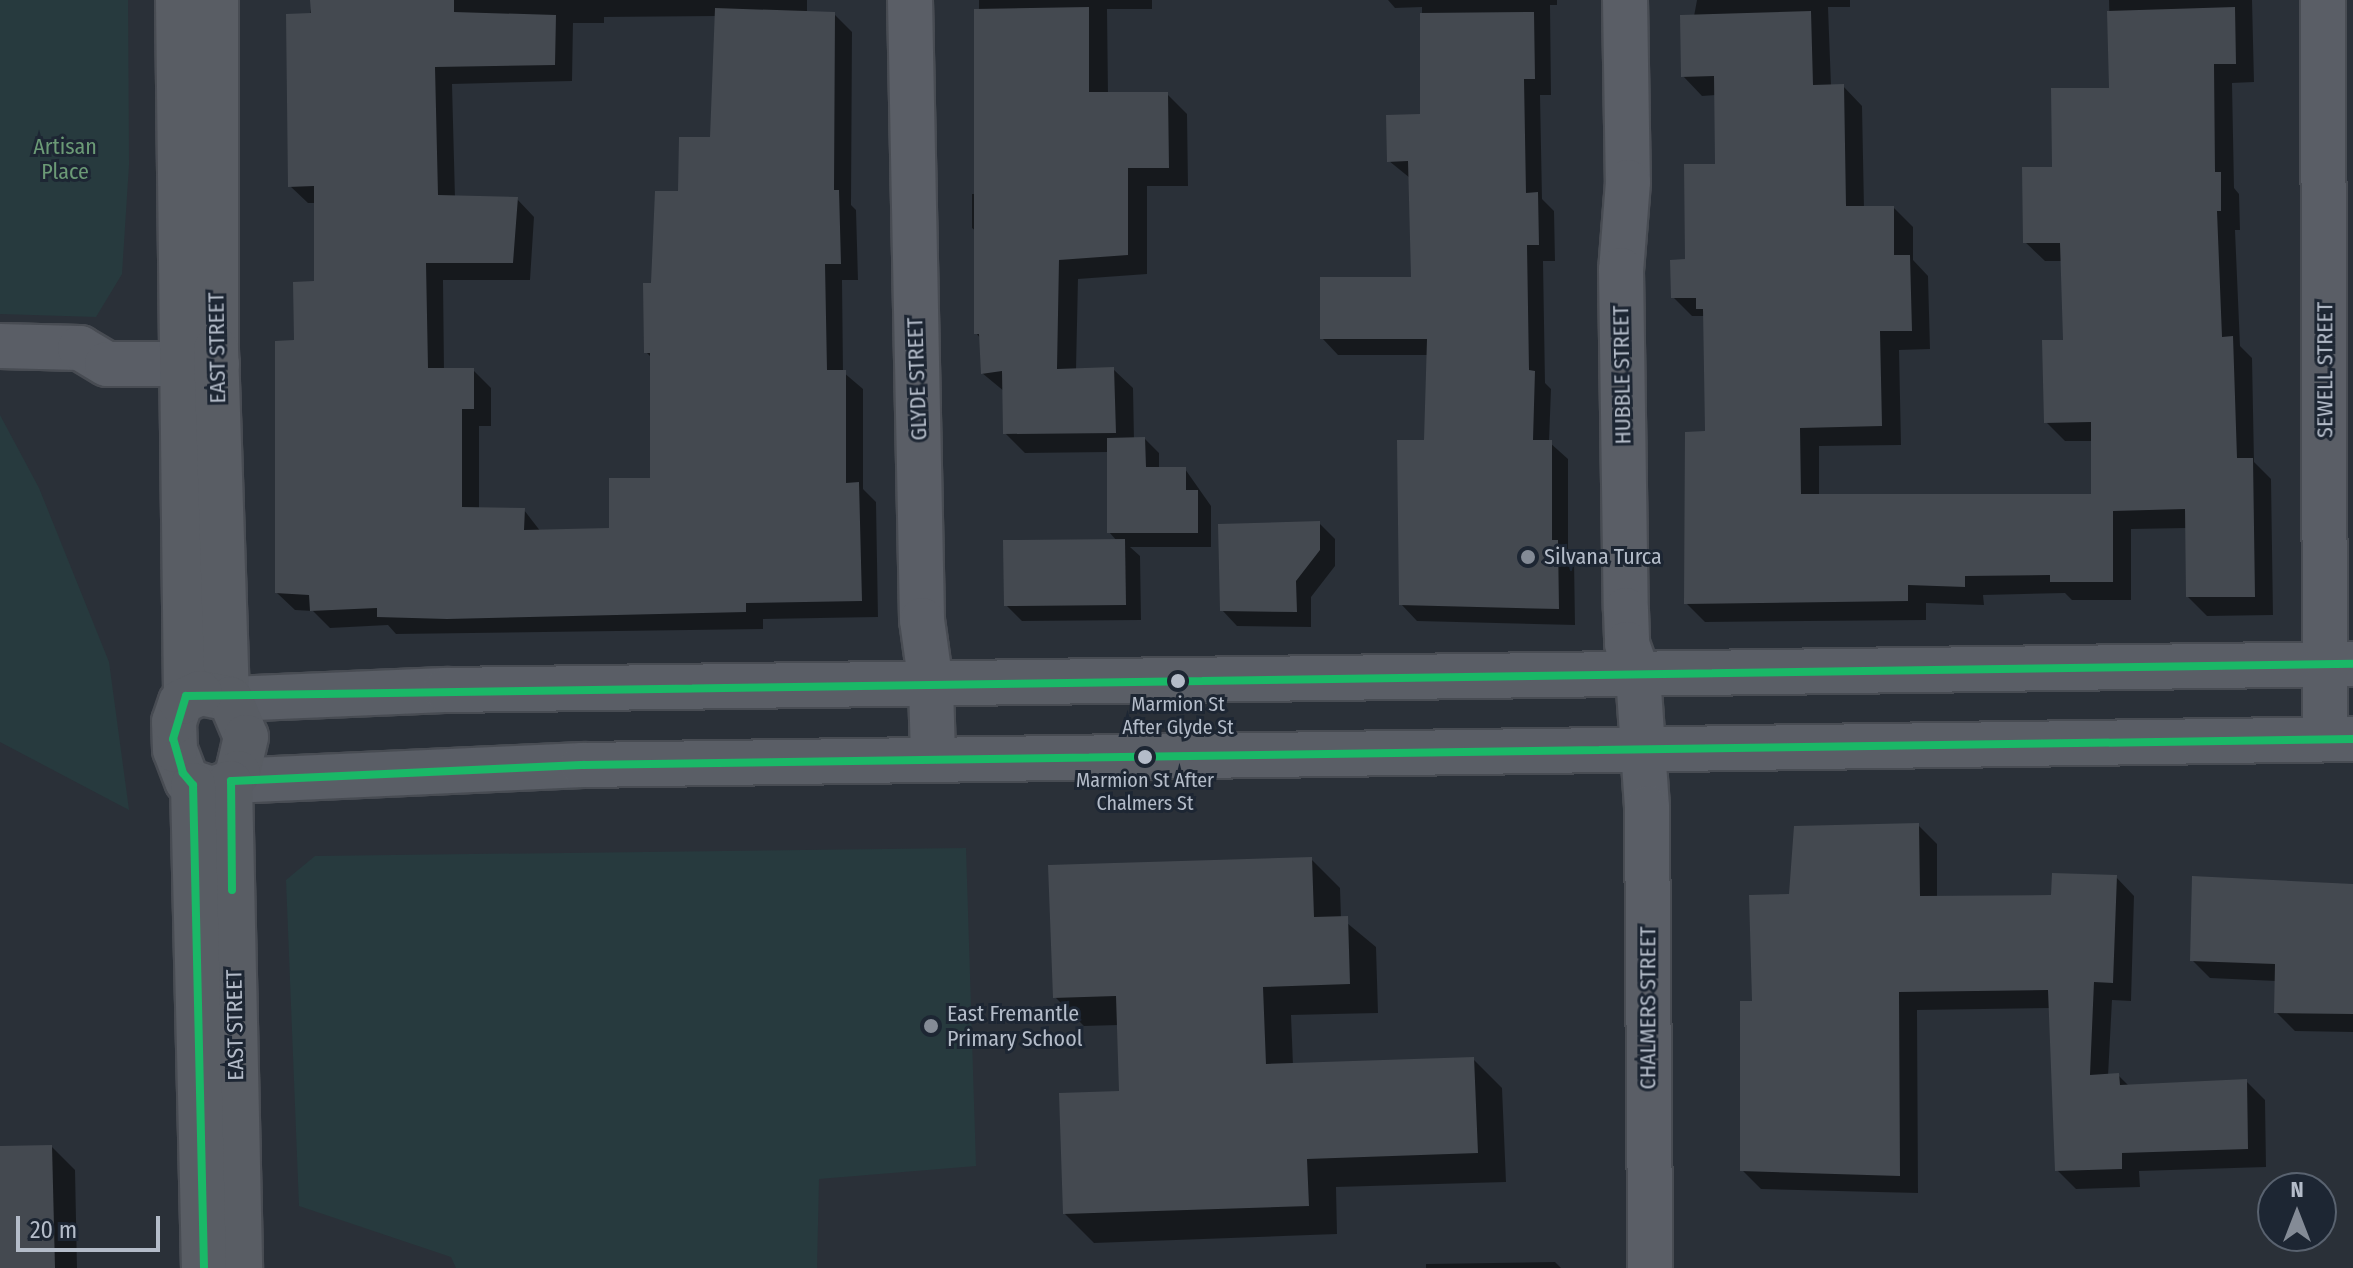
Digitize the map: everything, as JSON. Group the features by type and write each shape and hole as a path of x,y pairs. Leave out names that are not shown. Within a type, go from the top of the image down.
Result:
{"street":[{"name":"EAST STREET","path":"178,0 214,697"},
{"name":"EAST STREET","path":"198,348 216,0"},
{"name":"GLYDE STREET","path":"910,0 922,620 931,685 933,758"},
{"name":"HUBBLE STREET","path":"1625,0 1628,182 1621,270 1627,644 1638,675 1642,748"},
{"name":"SEWELL STREET","path":"2323,0 2339,739"},
{"path":"0,346 80,348 105,336 198,348"},
{"path":"2338,664 446,690 214,697 174,722 173,739 183,773 218,783 583,765 2339,739"},
{"path":"214,697 246,737 243,762 218,783"},
{"name":"CHALMERS STREET","path":"1642,748 1650,1268"},
{"name":"EAST STREET","path":"204,1268 218,783"},
{"name":"EAST STREET","path":"218,783 240,1268"}],"green space":[{"name":"Artisan Place","path":"0,0 128,0 129,165 122,274 96,317 0,314"},
{"path":"0,415 39,488 109,662 129,810 0,742"},
{"path":"966,848 976,1166 819,1179 817,1268 456,1268 451,1257 299,1206 286,880 315,856"}],"building":[{"path":"310,0 454,0 454,12 556,15 555,65 435,67 438,195 518,197 513,263 426,263 428,368 474,368 474,409 462,409 462,507 525,508 524,530 609,528 609,478 650,478 650,353 644,353 643,283 651,283 655,191 678,191 679,137 710,137 715,8 835,12 834,190 839,190 841,264 825,264 827,370 846,370 846,483 859,482 862,601 746,603 746,612 447,619 377,617 377,608 310,611 309,595 275,593 275,341 294,340 293,282 314,281 314,186 288,187 286,14 311,13"},
{"path":"1089,7 1089,92 1168,92 1169,168 1128,168 1128,255 1059,260 1057,369 1114,367 1116,433 1003,434 1002,371 981,374 979,334 974,334 974,9"},
{"path":"2235,7 2236,64 2214,64 2215,172 2221,172 2221,211 2217,211 2222,337 2233,336 2237,458 2253,458 2255,597 2186,597 2185,509 2113,511 2113,582 2050,582 2050,575 1965,576 1965,587 1908,585 1908,601 1684,604 1685,432 1705,431 1703,309 1696,309 1696,298 1671,298 1670,260 1685,259 1684,164 1715,164 1714,76 1681,77 1680,15 1811,11 1813,85 1844,84 1846,206 1894,206 1894,255 1910,255 1912,331 1880,331 1882,426 1800,428 1801,494 2091,494 2091,422 2044,423 2042,340 2063,340 2060,243 2023,243 2022,167 2052,167 2051,88 2109,88 2107,11"},
{"path":"1534,12 1535,79 1524,79 1526,193 1538,192 1539,245 1527,245 1529,370 1535,371 1533,440 1552,440 1552,540 1558,540 1559,609 1399,605 1397,440 1424,440 1427,339 1320,339 1320,277 1411,277 1408,161 1387,162 1386,115 1420,114 1420,13"},
{"path":"1145,437 1146,467 1186,467 1186,490 1198,490 1198,533 1107,533 1107,438"},
{"path":"1320,521 1320,550 1296,581 1297,612 1220,611 1218,524"},
{"path":"1125,539 1126,605 1004,606 1003,540"},
{"path":"1919,823 1920,896 2051,895 2052,873 2117,875 2113,983 2094,982 2090,1075 2119,1073 2120,1085 2247,1079 2248,1149 2122,1153 2122,1169 2055,1171 2048,990 1899,992 1900,1176 1740,1171 1740,1001 1752,1001 1749,895 1789,894 1794,826"},
{"path":"1312,857 1314,917 1348,916 1350,984 1263,987 1266,1064 1474,1057 1478,1153 1307,1159 1309,1206 1063,1214 1059,1093 1119,1091 1116,996 1053,998 1048,865"},
{"path":"2192,876 2353,884 2353,1014 2274,1013 2275,964 2190,961"},
{"path":"52,1145 55,1268 0,1268 0,1146"}],"transit line":[{"path":"204,1268 193,785 183,773 173,739 186,696 2353,664"},
{"path":"232,890 231,781 583,765 2353,739"}],"place":[{"name":"Silvana Turca","path":"1528,557"},
{"name":"Marmion St After Glyde St","path":"1178,681"},
{"name":"Marmion St After Chalmers St","path":"1145,757"},
{"name":"East Fremantle Primary School","path":"931,1026"}]}
